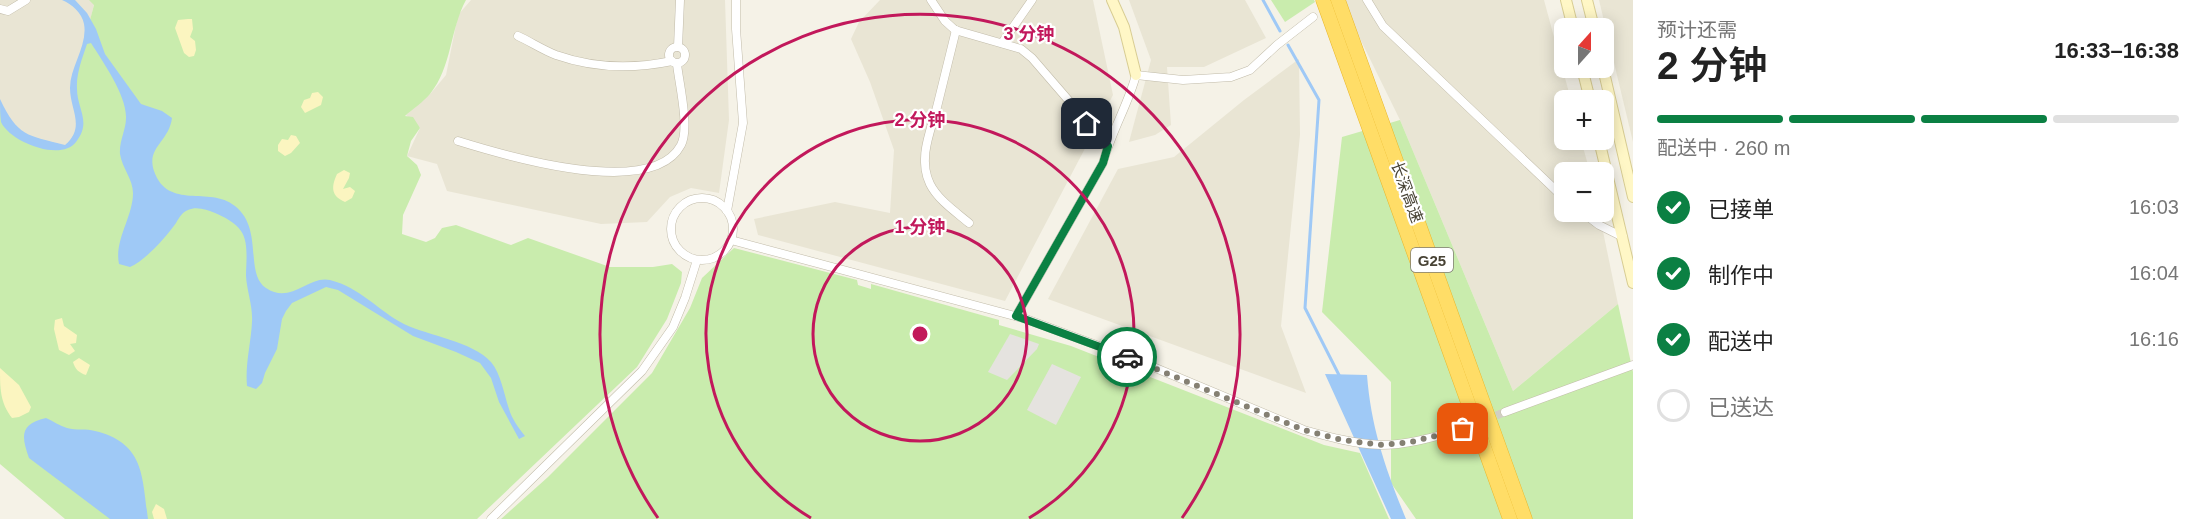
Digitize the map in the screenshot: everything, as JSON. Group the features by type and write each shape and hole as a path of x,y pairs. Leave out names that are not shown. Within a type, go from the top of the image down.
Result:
{"highway":[{"name":"长深高速","path":"1323,0 1510,519"},
{"name":"长深高速","path":"1338,0 1525,519"}],"main road":[{"path":"1112,0 1124,27 1136,75"},
{"path":"1566,0 1570,18"},
{"path":"1587,0 1592,18"},
{"path":"1605,78 1633,197"},
{"path":"1601,150 1633,283"}],"street":[{"path":"0,9 8,11 26,0"},
{"path":"678,47 680,0"},
{"path":"727,211 742,123 736,0"},
{"path":"930,0 945,21 956,30 1021,49 1032,58 1108,146"},
{"path":"1002,43 1032,0"},
{"path":"1367,0 1383,27 1554,189"},
{"path":"1016,316 1103,163 1131,94 1136,75 1183,80 1231,77 1250,70 1313,17"},
{"path":"956,30 928,133 925,154 926,172 938,196 969,224"},
{"path":"458,141 508,156 562,168 595,172 644,168 661,163 682,145 684,122 674,62 669,57 673,48 678,47 683,50 686,55 682,62 674,62 656,65 612,66 584,62 555,54 518,36"},
{"path":"691,199 711,199 727,211 732,220 731,240 718,256 708,260 687,257 673,242 670,232 671,221 682,204 691,199"},
{"path":"1595,222 1623,237"},
{"path":"731,240 1016,316 1134,359 1304,430 1342,440 1383,445 1411,442 1463,429"},
{"path":"491,519 642,372 673,327 697,260"},
{"path":"1505,412 1633,365"}],"shaded area":[{"path":"0,0 95,0 87,34 80,123 76,136 67,147 24,138 0,109"},
{"path":"471,0 725,0 729,120 719,193 691,188 670,197 647,222 601,224 447,191 437,164 407,156 420,128 406,115 431,93 446,75 458,15"},
{"path":"880,0 1093,0 1113,95 1005,301 758,235 754,219 835,202 890,213 894,150 870,82 851,39 859,22"},
{"path":"1129,0 1245,0 1266,38 1204,67 1167,67 1171,125 1155,135 1129,142 1151,60"},
{"path":"1341,0 1544,0 1554,37 1554,78 1565,78 1568,90 1554,90 1554,150 1584,150 1587,162 1554,162 1554,222 1601,222 1618,304 1513,391 1400,120"},
{"path":"1599,0 1633,0 1633,142 1614,63 1614,18 1603,18"},
{"path":"1299,59 1300,135 1281,326 1306,393 1048,299 1118,169 1174,157"},
{"path":"1010,334 1039,344 1037,349 1007,380 988,372"},
{"path":"1052,364 1081,377 1056,425 1027,410"}],"green space":[{"path":"89,0 466,0 443,72 430,94 405,116 413,117 420,128 411,141 407,156 417,165 421,175 403,215 402,234 426,242 435,238 442,228 456,225 511,245 528,238 610,267 653,267 672,264 682,272 681,283 667,319 637,367 477,519 65,519 0,464 0,109 13,131 67,147 80,123 73,84 94,5"},
{"path":"1271,0 1314,0 1315,2 1285,22"},
{"path":"1400,120 1513,391 1618,304 1633,372 1633,519 1416,519 1391,483 1391,382 1322,312 1342,137"},
{"path":"734,248 857,280 858,285 871,289 871,284 999,320 999,325 1071,346 1324,445 1360,453 1389,519 501,519 548,477 652,373 690,308 702,278"}],"sand":[{"path":"192,19 193,29 190,37 195,41 196,50 194,56 189,57 184,53 175,28 178,20"},
{"path":"318,92 323,97 321,105 305,113 301,107 304,100 310,98 312,93"},
{"path":"291,135 296,136 300,143 285,156 278,151 278,145 282,139 288,140"},
{"path":"344,170 350,173 343,189 350,187 355,191 352,198 345,202 337,197 333,187 337,174"},
{"path":"62,318 64,326 77,335 76,343 70,344 75,351 69,355 59,350 54,329 55,320"},
{"path":"79,358 90,365 86,375 78,370 73,362"},
{"path":"0,368 19,385 31,407 29,412 12,418 8,412 2,395"},
{"path":"156,504 164,509 167,519 154,519 152,512"}],"water":[{"path":"62,0 75,0 87,13 96,29 105,54 141,104 162,111 172,118 167,133 153,156 154,171 160,183 179,194 213,197 235,206 249,226 256,272 266,288 275,292 291,292 314,282 330,280 351,288 404,324 473,349 483,355 494,367 500,378 512,416 525,436 519,439 499,402 491,378 480,363 413,336 338,290 326,287 292,303 282,319 277,349 262,383 256,389 247,386 252,316 246,276 245,241 236,225 209,211 198,208 188,210 143,259 130,267 119,264 119,246 133,193 120,154 126,122 125,109 113,79 91,43 87,44 77,78 83,128 76,142 69,148 59,150 36,147 14,136 1,122 0,99 18,128 32,136 65,145 75,132 70,88 85,32 81,16 76,9"},
{"path":"1325,374 1367,375 1380,448 1406,519 1391,519"},
{"path":"46,418 67,428 95,431 124,444 132,453 142,476 148,519 110,519 29,458 24,437 27,427"}],"waterway":[{"path":"1263,0 1280,31"},
{"path":"1288,45 1319,100 1305,308 1340,377"}],"tunnel":[{"path":"1463,429 1505,412"}],"way so far":[{"path":"1127,357 1304,430 1342,440 1383,445 1411,442 1463,429"}],"route":[{"path":"1087,124 1108,146 1103,163 1016,316 1127,357"}]}
